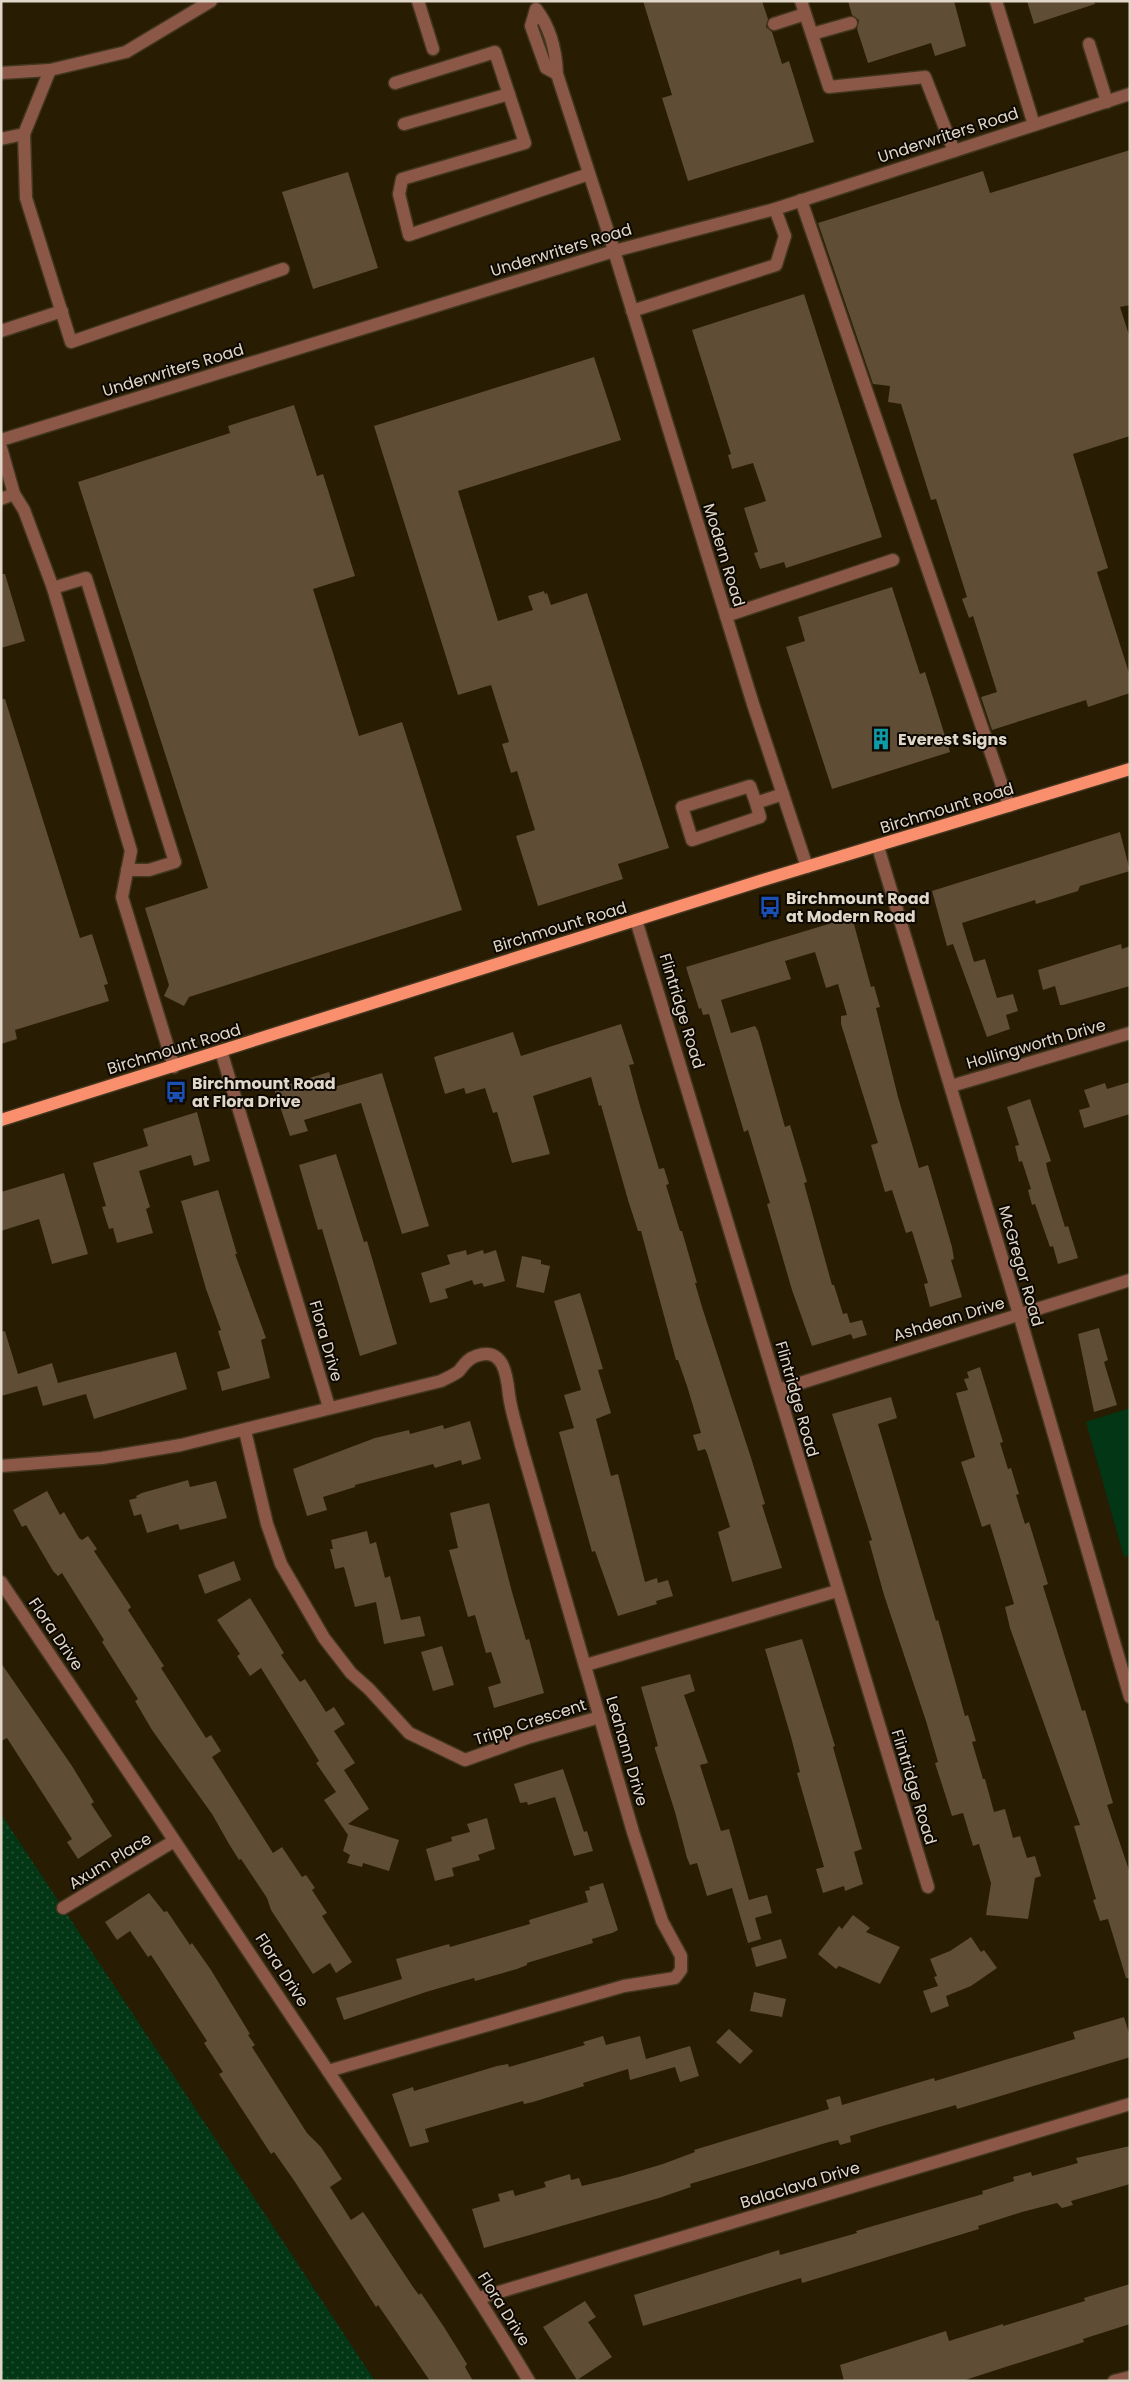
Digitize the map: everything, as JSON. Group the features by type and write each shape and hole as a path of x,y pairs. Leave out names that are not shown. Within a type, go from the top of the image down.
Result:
{"main road":[{"name":"Birchmount Road","path":"1,1120 636,920 1130,769"}],"street":[{"path":"1,73 50,70 126,52 211,1"},
{"path":"418,1 433,49"},
{"path":"996,1 1034,125"},
{"name":"Modern Road","path":"535,5 546,21 556,56 557,74 614,251 726,616 807,867"},
{"path":"774,24 803,7 829,87 925,77 954,151"},
{"path":"812,34 851,22"},
{"path":"1089,44 1107,102"},
{"path":"395,83 495,52 525,143 402,179 399,194 409,235 588,174"},
{"path":"50,70 24,134 26,198 72,342 284,269"},
{"path":"404,124 509,94"},
{"name":"Underwriters Road","path":"1,440 614,251 775,209 1130,94"},
{"path":"1,140 24,134"},
{"path":"801,200 1009,806"},
{"path":"632,311 776,265 785,236 775,209"},
{"path":"1,331 62,311"},
{"path":"1,448 14,494 24,510 53,588 131,851 122,897 174,1067"},
{"path":"1,499 14,494"},
{"path":"726,616 893,560"},
{"path":"53,588 86,578 175,862 149,870 127,870"},
{"path":"750,786 756,803 760,817 692,840 682,806 750,786"},
{"path":"756,803 783,794"},
{"name":"McGregor Road","path":"878,847 1019,1314 1130,1696"},
{"name":"Flintridge Road","path":"636,920 928,1887"},
{"name":"Hollingworth Drive","path":"951,1086 1130,1033"},
{"name":"Flora Drive","path":"1,1466 102,1458 181,1445 329,1407 221,1051"},
{"name":"Ashdean Drive","path":"778,1390 1130,1280"},
{"name":"Leahann Drive","path":"328,2071 624,1986 675,1978 681,1970 681,1956 662,1921 600,1717 521,1444 509,1394 509,1381 504,1367 496,1356 485,1354 474,1356 458,1372 442,1381 329,1407"},
{"name":"Tripp Crescent","path":"245,1430 267,1524 281,1564 324,1638 351,1673 369,1688 409,1733 465,1760 527,1738 600,1717"},
{"name":"Flora Drive","path":"1,1582 174,1841 253,1954 328,2071 479,2298 529,2381"},
{"path":"586,1665 837,1590"},
{"name":"Axum Place","path":"63,1908 174,1841"},
{"name":"Balaclava Drive","path":"479,2298 1130,2104"},
{"path":"1114,2381 1130,2377"}],"green space":[{"path":"1130,1408 1130,1555 1124,1557 1086,1422"},
{"path":"1,1814 375,2381 1,2381"}],"building":[{"path":"643,1 762,1 768,19 766,27 772,32 782,64 789,61 814,142 688,181 662,98 672,95"},
{"path":"848,1 954,1 966,46 935,56 931,43 868,63 857,29 859,20 852,15"},
{"path":"1027,1 1094,1 1095,4 1034,24"},
{"path":"1130,150 1130,305 1120,307 1130,338 1130,436 1073,454 1108,568 1097,572 1130,676 1130,693 1088,707 1086,700 992,730 981,697 997,692 973,616 969,618 962,599 967,597 936,499 931,500 901,404 888,402 890,386 873,384 818,223 983,171 990,193"},
{"path":"348,172 378,268 313,289 282,192"},
{"path":"804,294 882,537 786,568 784,562 760,569 754,553 758,552 744,508 766,501 753,463 732,469 728,455 731,454 692,330"},
{"path":"594,357 621,440 458,491 498,621 533,610 528,596 544,591 545,594 547,593 551,605 587,593 669,848 618,864 623,879 538,906 516,836 535,830 517,771 511,773 502,744 509,742 491,685 458,695 374,426"},
{"path":"294,405 317,476 323,474 355,576 313,589 359,736 402,722 462,910 189,997 184,1006 164,996 169,985 145,908 208,888 78,482 230,433 228,426"},
{"path":"1,574 5,574 25,641 1,648"},
{"path":"892,587 920,674 925,672 950,752 832,789 786,647 805,641 798,617"},
{"path":"1,699 5,699 80,938 92,934 108,984 104,985 109,1001 15,1030 17,1039 1,1044"},
{"path":"1120,832 1130,871 1080,886 1078,891 1036,904 1035,900 962,923 974,962 985,959 997,998 1013,994 1018,1011 1006,1015 1010,1029 987,1037 953,944 947,946 932,891"},
{"path":"852,917 871,987 874,986 880,1007 876,1008 898,1097 919,1168 928,1165 952,1247 954,1259 951,1260 962,1297 930,1307 924,1284 928,1283 912,1231 906,1233 892,1190 885,1192 871,1145 878,1143 841,1024 841,1016 847,1015 838,984 826,988 815,952 785,961 791,979 721,1000 731,1033 755,1026 758,1031 785,1127 790,1125 807,1182 804,1183 832,1285 834,1285 843,1314 847,1313 850,1323 862,1320 867,1335 853,1339 851,1334 812,1346 792,1290 767,1204 770,1203 748,1130 744,1132 709,1014 703,1015 701,1008 699,1009 686,967"},
{"path":"1121,944 1122,949 1130,946 1130,986 1063,1005 1060,1005 1055,986 1043,990 1038,970"},
{"path":"621,1024 634,1064 629,1065 640,1106 659,1169 664,1168 669,1184 666,1185 680,1231 682,1231 702,1307 752,1461 765,1504 762,1505 782,1568 732,1582 718,1532 730,1527 707,1453 705,1449 698,1451 693,1435 701,1433 688,1389 678,1360 676,1360 641,1231 638,1231 591,1077 533,1096 550,1154 512,1163 497,1112 493,1113 485,1088 466,1094 464,1088 445,1094 434,1057 513,1032 521,1056"},
{"path":"329,1072 334,1087 382,1073 429,1226 402,1234 361,1103 304,1120 308,1131 290,1136 274,1089"},
{"path":"1130,1082 1130,1114 1084,1128 1079,1110 1090,1107 1084,1090 1105,1083 1107,1089"},
{"path":"1030,1099 1051,1161 1046,1163 1048,1172 1065,1227 1068,1226 1078,1258 1058,1264 1053,1246 1050,1247 1035,1204 1032,1205 1028,1190 1031,1189 1022,1161 1019,1162 1015,1146 1019,1145 1007,1107"},
{"path":"197,1112 210,1161 194,1166 191,1155 139,1171 150,1207 146,1209 153,1233 117,1243 113,1228 109,1229 102,1207 106,1206 93,1163 148,1146 143,1129"},
{"path":"336,1154 364,1242 367,1241 397,1344 360,1356 322,1229 318,1230 299,1165"},
{"path":"64,1173 88,1254 52,1264 39,1219 1,1231 1,1192"},
{"path":"218,1190 237,1254 235,1254 266,1338 261,1340 270,1378 222,1391 217,1372 230,1368 218,1331 221,1330 206,1289 181,1201"},
{"path":"466,1250 467,1255 483,1250 484,1254 496,1250 505,1281 484,1287 482,1283 474,1285 472,1280 445,1289 448,1298 430,1303 421,1273 450,1264 447,1255"},
{"path":"522,1256 541,1260 541,1264 550,1266 544,1293 516,1287"},
{"path":"580,1293 603,1369 598,1370 611,1413 596,1419 611,1476 618,1474 645,1582 657,1578 658,1583 668,1580 673,1596 656,1601 657,1604 618,1616 595,1551 592,1552 559,1432 574,1428 564,1395 581,1390 554,1301"},
{"path":"1099,1328 1108,1360 1104,1362 1117,1405 1094,1412 1078,1334"},
{"path":"5,1331 18,1374 52,1363 58,1383 176,1352 187,1389 94,1419 86,1394 43,1406 37,1386 1,1396 1,1332"},
{"path":"980,1367 1003,1442 1000,1443 1008,1469 1011,1468 1019,1494 1016,1495 1025,1524 1029,1522 1048,1584 1043,1586 1082,1711 1085,1710 1113,1803 1107,1805 1130,1873 1130,1978 1126,1978 1108,1919 1100,1921 1093,1900 1096,1899 1074,1826 1080,1825 1010,1628 1005,1607 1014,1604 1000,1557 990,1524 982,1527 961,1462 975,1457 956,1393 968,1390 964,1379 969,1378 967,1372"},
{"path":"891,1397 897,1418 878,1424 936,1621 938,1620 965,1716 968,1715 976,1741 972,1742 983,1779 985,1779 994,1812 1005,1809 1013,1838 1020,1836 1027,1858 1035,1856 1041,1876 1035,1878 1028,1919 986,1915 991,1883 979,1844 973,1846 963,1813 952,1816 935,1763 938,1762 926,1721 884,1595 869,1541 872,1540 832,1414"},
{"path":"470,1421 481,1459 462,1465 461,1460 435,1468 433,1464 355,1485 355,1487 323,1497 327,1510 307,1516 293,1469 375,1438 409,1430 410,1434 443,1425 444,1429"},
{"path":"188,1480 190,1487 216,1481 227,1518 180,1530 178,1524 147,1533 141,1514 134,1516 129,1500 137,1498 136,1496 142,1493"},
{"path":"47,1491 60,1515 64,1512 79,1538 82,1540 88,1536 97,1549 94,1551 131,1607 128,1610 164,1666 161,1668 206,1738 211,1735 221,1751 212,1757 273,1853 282,1847 302,1877 306,1875 315,1888 312,1890 327,1913 322,1916 352,1962 336,1973 330,1963 313,1974 271,1910 267,1898 241,1859 239,1860 212,1814 152,1730 135,1701 138,1699 62,1573 58,1576 53,1571 26,1525 22,1527 13,1510"},
{"path":"489,1503 512,1592 526,1640 529,1639 544,1693 494,1708 488,1687 501,1683 491,1652 486,1653 475,1615 468,1617 449,1550 458,1548 450,1513"},
{"path":"367,1531 370,1544 376,1542 385,1578 390,1576 401,1620 420,1616 425,1636 384,1644 376,1602 355,1607 344,1567 335,1569 330,1549 333,1549 331,1540"},
{"path":"234,1561 241,1580 205,1594 198,1575"},
{"path":"250,1598 284,1653 281,1655 300,1682 305,1679 326,1712 334,1707 345,1724 334,1731 355,1763 344,1770 369,1809 348,1824 399,1840 389,1871 363,1863 362,1867 347,1863 350,1855 343,1851 348,1835 324,1800 336,1792 316,1763 319,1761 261,1668 250,1676 237,1656 240,1654 217,1620"},
{"path":"802,1639 835,1746 833,1747 862,1849 854,1852 863,1884 845,1891 844,1886 823,1893 816,1869 824,1867 797,1773 800,1772 791,1737 765,1649"},
{"path":"442,1646 454,1685 433,1691 421,1652"},
{"path":"1,1663 72,1766 94,1802 91,1804 112,1836 78,1859 67,1842 72,1839 7,1738 1,1741"},
{"path":"690,1674 695,1691 684,1695 708,1763 700,1765 721,1831 729,1829 749,1900 767,1895 772,1913 755,1918 761,1939 748,1943 732,1888 707,1896 697,1863 690,1865 687,1858 655,1749 658,1746 641,1687"},
{"path":"563,1769 584,1832 587,1831 593,1851 574,1856 555,1797 528,1805 527,1802 520,1803 514,1784"},
{"path":"487,1818 495,1849 478,1855 480,1860 452,1868 454,1876 435,1881 426,1849 452,1841 451,1837 470,1832 467,1824"},
{"path":"603,1883 618,1930 592,1939 593,1943 527,1963 527,1965 517,1969 475,1981 474,1978 426,1992 344,2020 336,1998 402,1979 396,1959 449,1944 450,1947 530,1924 529,1920 588,1902 585,1891 590,1890 589,1887"},
{"path":"149,1893 164,1912 167,1911 190,1945 192,1943 211,1970 250,2034 248,2035 255,2045 252,2047 307,2133 321,2147 342,2179 330,2187 351,2220 363,2212 413,2287 419,2295 421,2293 444,2327 467,2364 465,2367 473,2381 430,2381 378,2305 376,2307 293,2179 274,2152 271,2154 219,2074 223,2072 204,2043 207,2041 151,1955 148,1957 130,1931 117,1940 105,1922"},
{"path":"853,1915 870,1928 866,1932 900,1947 880,1984 839,1966 836,1969 818,1954 839,1926 842,1929"},
{"path":"971,1937 981,1952 984,1950 997,1968 971,1986 946,1996 949,2006 931,2013 923,1991 938,1986 934,1977 937,1976 930,1959 950,1951"},
{"path":"781,1939 787,1958 756,1967 751,1948"},
{"path":"754,1992 786,1999 782,2017 750,2011"},
{"path":"1124,2017 1130,2036 1130,2057 957,2109 956,2105 879,2127 850,2136 851,2142 840,2145 838,2140 829,2142 690,2184 691,2187 659,2198 484,2248 472,2209 500,2201 498,2194 513,2190 515,2196 546,2187 544,2182 570,2174 571,2180 579,2178 582,2186 619,2177 663,2164 695,2152 694,2150 829,2109 826,2100 840,2096 842,2105 934,2078 935,2081 1075,2039 1073,2032"},
{"path":"729,2029 753,2051 740,2064 716,2042"},
{"path":"603,2036 606,2045 640,2036 646,2059 690,2046 699,2076 680,2082 675,2067 630,2080 628,2069 583,2083 584,2086 533,2102 524,2104 523,2101 425,2129 429,2142 410,2147 392,2094 413,2087 414,2091 497,2066 508,2064 509,2067 585,2045 583,2042"},
{"path":"1130,2146 1130,2184 1071,2201 1073,2205 1062,2208 1057,2203 1022,2212 978,2226 979,2229 822,2277 802,2283 801,2278 643,2326 634,2295 779,2250 780,2255 857,2233 856,2231 983,2194 982,2191 1014,2181 1013,2177 1031,2172 1032,2176 1078,2163 1076,2158"},
{"path":"1130,2284 1130,2324 1083,2339 1084,2342 962,2381 844,2381 840,2365 946,2331 949,2341 1003,2324 1003,2326 1085,2301 1084,2298"},
{"path":"585,2301 596,2317 588,2322 612,2357 577,2380 543,2327"}],"place":[{"name":"Everest Signs","path":"881,739"},
{"name":"Birchmount Road at Modern Road","path":"770,907"},
{"name":"Birchmount Road at Flora Drive","path":"176,1092"}]}
